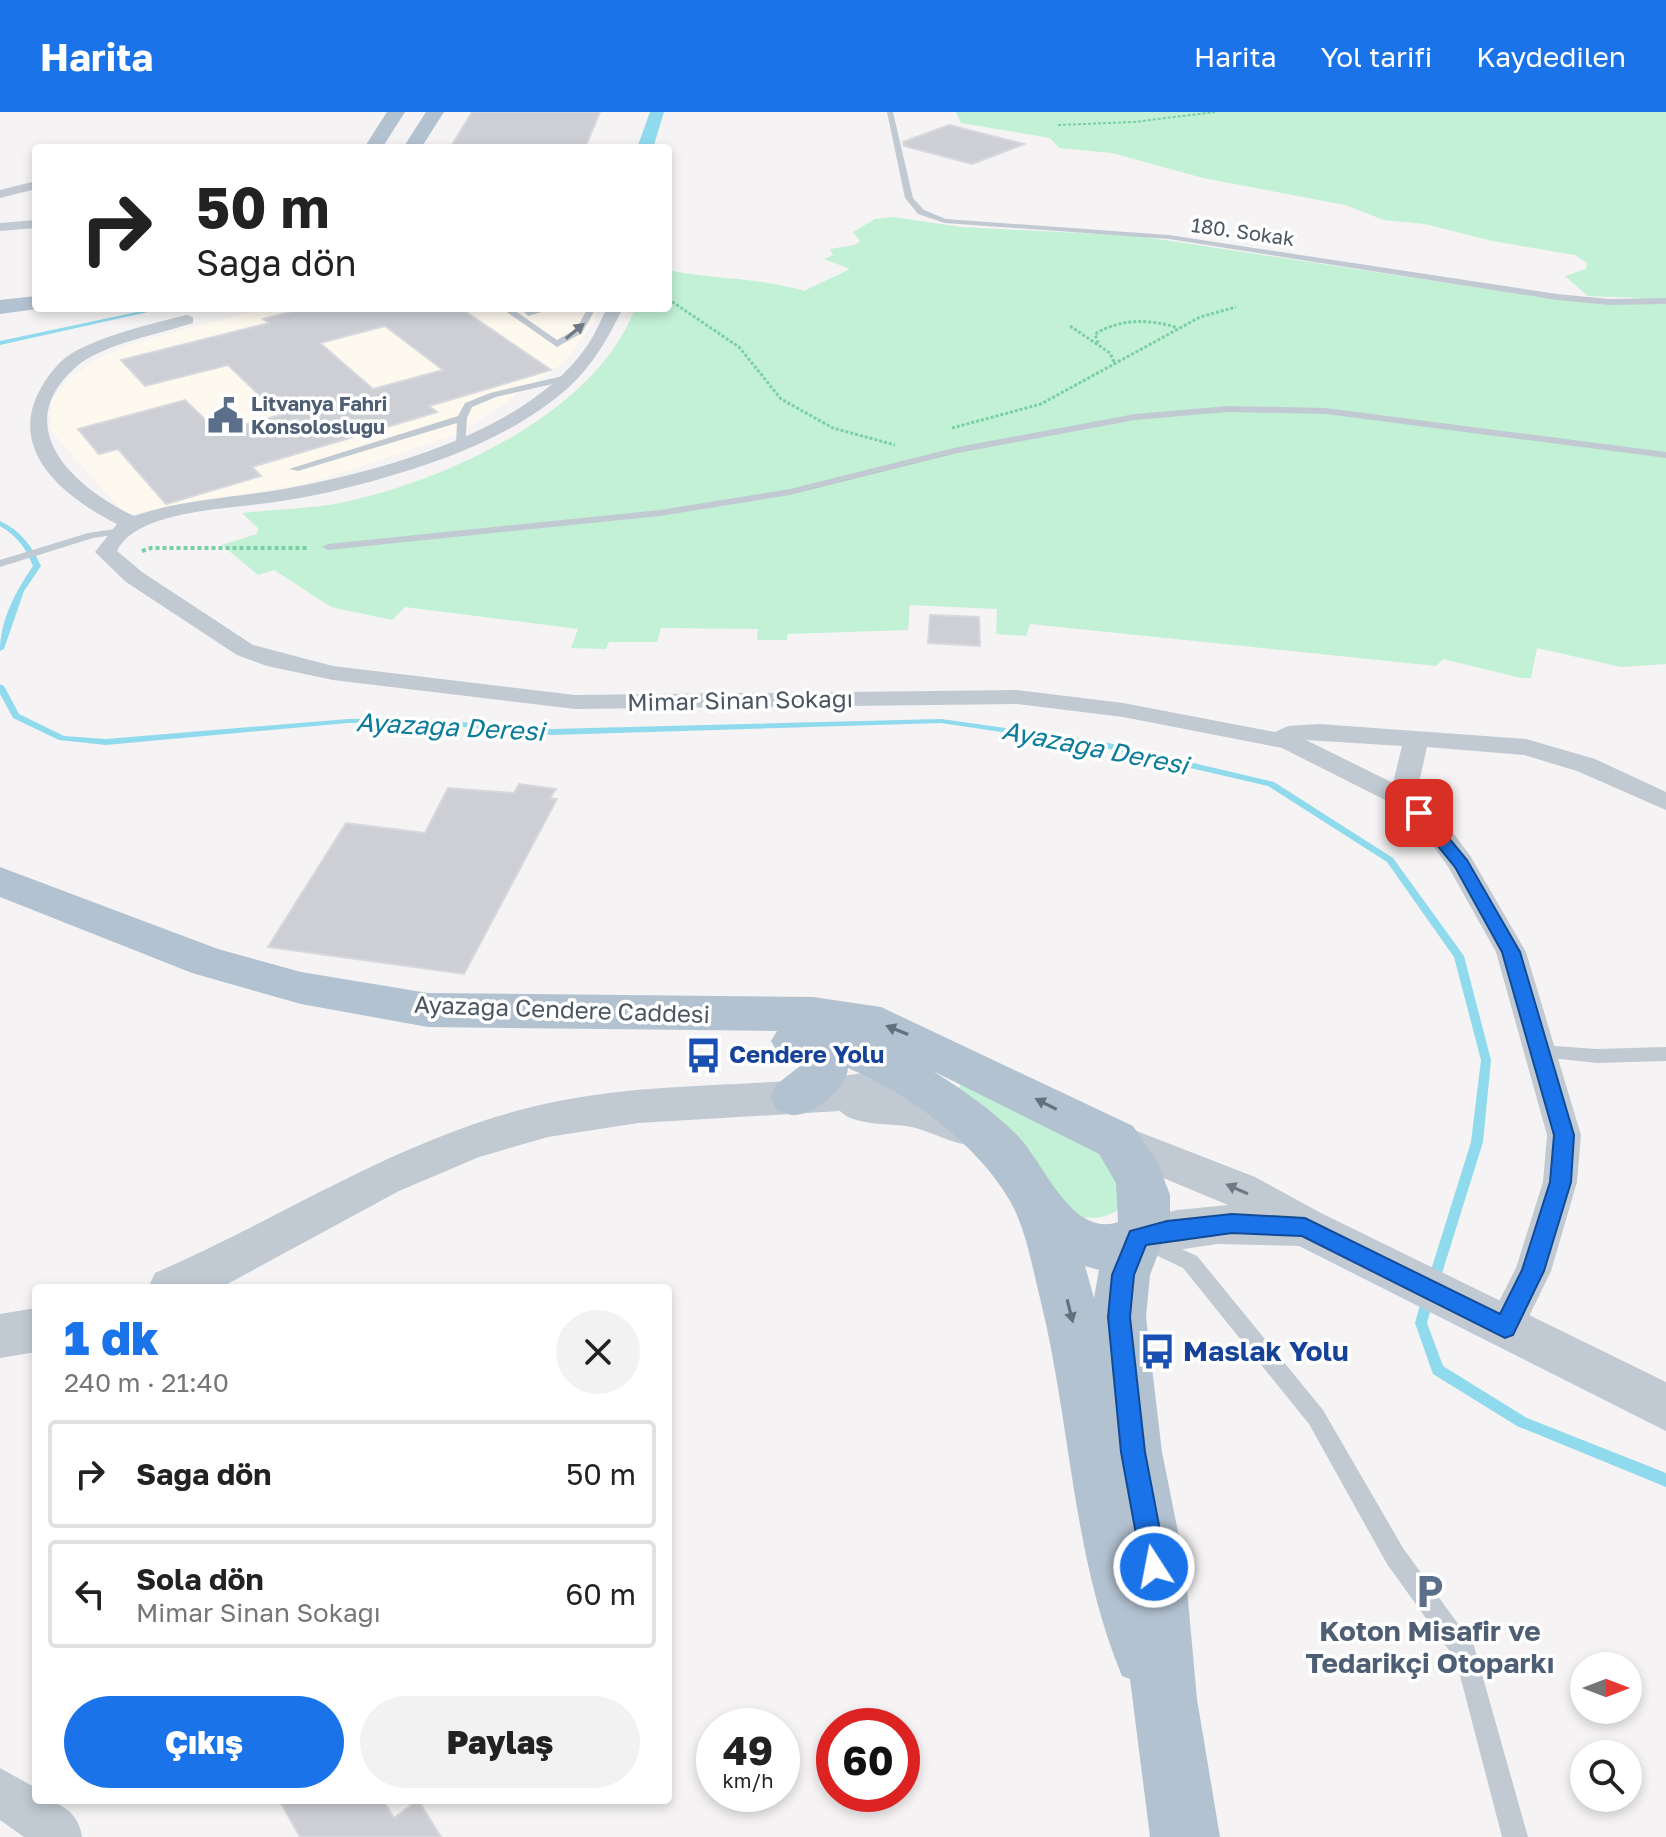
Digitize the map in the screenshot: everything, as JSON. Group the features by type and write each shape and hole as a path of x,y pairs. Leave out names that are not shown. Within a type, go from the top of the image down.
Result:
{"main road":[{"path":"392,144 411,112"},
{"path":"415,144 435,112"},
{"path":"375,144 393,114"},
{"path":"0,300 32,296"},
{"path":"0,307 32,303"},
{"name":"Ayazağa Cendere Caddesi","path":"0,881 207,962 301,988 428,1010 843,1017 881,1024 1116,1140"},
{"name":"Ayazağa Cendere Caddesi","path":"0,911 196,988 285,1011 415,1035 634,1035 840,1045 869,1056 961,1114 1020,1173 1039,1210"},
{"path":"794,1097 825,1073 823,1058 797,1041"},
{"path":"910,1080 936,1063 967,1064"},
{"path":"1116,1140 1140,1178 1145,1195 1144,1222 1123,1275 1119,1317 1133,1452 1154,1567 1164,1699 1185,1837"},
{"path":"1039,1210 1064,1235 1088,1245 1120,1248 1138,1237"},
{"path":"1039,1210 1057,1258 1075,1331 1095,1425 1112,1543 1132,1618 1164,1699"}],"street":[{"path":"0,194 32,186"},
{"path":"0,227 32,224"},
{"path":"114,560 106,552 110,541 127,527 175,511 281,496 365,479 462,431 528,409 567,378 602,338 613,312"},
{"path":"127,527 45,473 22,439 20,416 42,387 72,362 187,320"},
{"name":"Mimar Sinan Sokağı","path":"114,560 197,621 245,650 275,661 333,673 575,702 1017,697 1123,710 1280,740 1402,798 1435,828 1486,903 1511,952 1564,1135 1560,1182 1533,1271 1505,1327"},
{"path":"1280,740 1288,734 1319,732 1416,740 1465,740 1526,747 1586,765 1666,802"},
{"path":"1402,798 1416,740"},
{"path":"181,1284 218,1269 413,1165 492,1135 552,1119 613,1111 876,1090 910,1080"},
{"path":"794,1097 907,1108 945,1118 984,1135"},
{"path":"1116,1140 1240,1190 1305,1227 1666,1407"},
{"path":"1138,1237 1167,1230 1232,1224 1305,1227"},
{"path":"0,1336 32,1331"},
{"path":"0,1792 58,1832 58,1837"}],"lane":[{"name":"180. Sokak","path":"890,112 909,198 921,212 945,221 1139,234 1557,297 1609,302 1666,301"},
{"path":"511,312 557,344 579,331 590,312"},
{"path":"328,547 660,513 790,492 937,455 1135,417 1228,409 1326,411 1666,455"},
{"path":"294,469 462,431"},
{"path":"0,564 48,547 127,527"},
{"path":"1541,1051 1597,1056 1666,1054"},
{"path":"1138,1237 1190,1262 1316,1417 1395,1556 1466,1654 1515,1837"}],"path":[{"path":"1058,125 1134,122 1215,112"},
{"path":"672,302 739,347 781,399 833,428 937,455"},
{"path":"937,455 931,444 934,435 1041,404 1200,317 1236,307"},
{"path":"1098,343 1095,334 1105,326 1160,321 1179,329"},
{"path":"1070,326 1110,353 1115,364"},
{"path":"114,560 151,548 328,547"}],"shaded area":[{"path":"251,312 596,312 595,320 565,362 458,434 308,483 126,515 51,431 51,401 70,378 97,359 137,342"}],"green space":[{"path":"956,112 1666,112 1666,664 1621,667 1537,648 1531,678 1521,678 1443,659 1436,666 1030,624 1026,636 996,634 997,609 910,605 908,630 787,634 787,640 757,640 758,629 661,628 657,642 609,642 606,649 571,648 578,629 405,607 392,620 331,607 274,570 258,575 222,545 257,534 258,528 242,513 307,508 385,492 472,458 514,436 553,409 588,379 616,345 633,312 672,312 672,271 771,283 804,291 850,269 824,259 833,255 830,249 855,245 860,241 853,232 875,219 893,217 961,227 1138,236 1558,300 1645,304 1640,298 1588,296 1565,276 1586,269 1587,263 1575,255 1492,241 1425,224 1384,220 1345,205 1203,178 1112,153 1059,148 1050,138 961,123"},
{"path":"965,1080 1005,1095 1116,1164 1124,1207 1101,1217 1075,1215 955,1092"}],"building":[{"path":"472,112 600,112 587,144 452,144"},
{"path":"949,125 1024,144 972,164 904,146 903,142"},
{"path":"290,312 466,312 551,370 429,406 437,412 252,467 261,476 166,504 118,449 99,454 78,429 185,400 218,432 280,415 228,365 145,386 121,360 269,323 263,319","holes":["385,326 443,370 373,389 320,343"]},
{"path":"930,615 979,617 980,646 928,643"},
{"path":"519,784 556,789 550,798 557,799 464,974 268,947 346,823 425,833 448,788 514,793"},
{"path":"281,1804 385,1804 394,1818 413,1804 420,1804 441,1837 300,1837"}],"waterway":[{"name":"Ayazağa Deresi","path":"646,144 657,112"},
{"name":"Ayazağa Deresi","path":"0,343 144,312"},
{"name":"Ayazağa Deresi","path":"0,523 23,541 37,566 20,591 0,649"},
{"name":"Ayazağa Deresi","path":"0,686 16,716 62,738 106,742 348,721 407,720 552,732 941,721 1100,744 1271,784 1390,860 1459,956 1486,1060 1477,1142 1433,1283"},
{"name":"Ayazağa Deresi","path":"1428,1298 1421,1323 1438,1370 1522,1422 1666,1480"}],"place":[{"name":"Litvanya Fahri Konsolosluğu","path":"225,416"},
{"name":"Cendere Yolu","path":"703,1055"},
{"name":"Maslak Yolu","path":"1157,1351"},
{"name":"Koton Misafir ve Tedarikçi Otoparkı","path":"1430,1591"}],"route":[{"path":"1154,1567 1123,1382 1119,1317 1123,1275 1138,1237 1198,1226 1275,1224 1305,1227 1505,1327 1533,1271 1560,1182 1564,1135 1550,1077 1511,952 1486,903 1461,864 1435,828 1419,813"}]}
